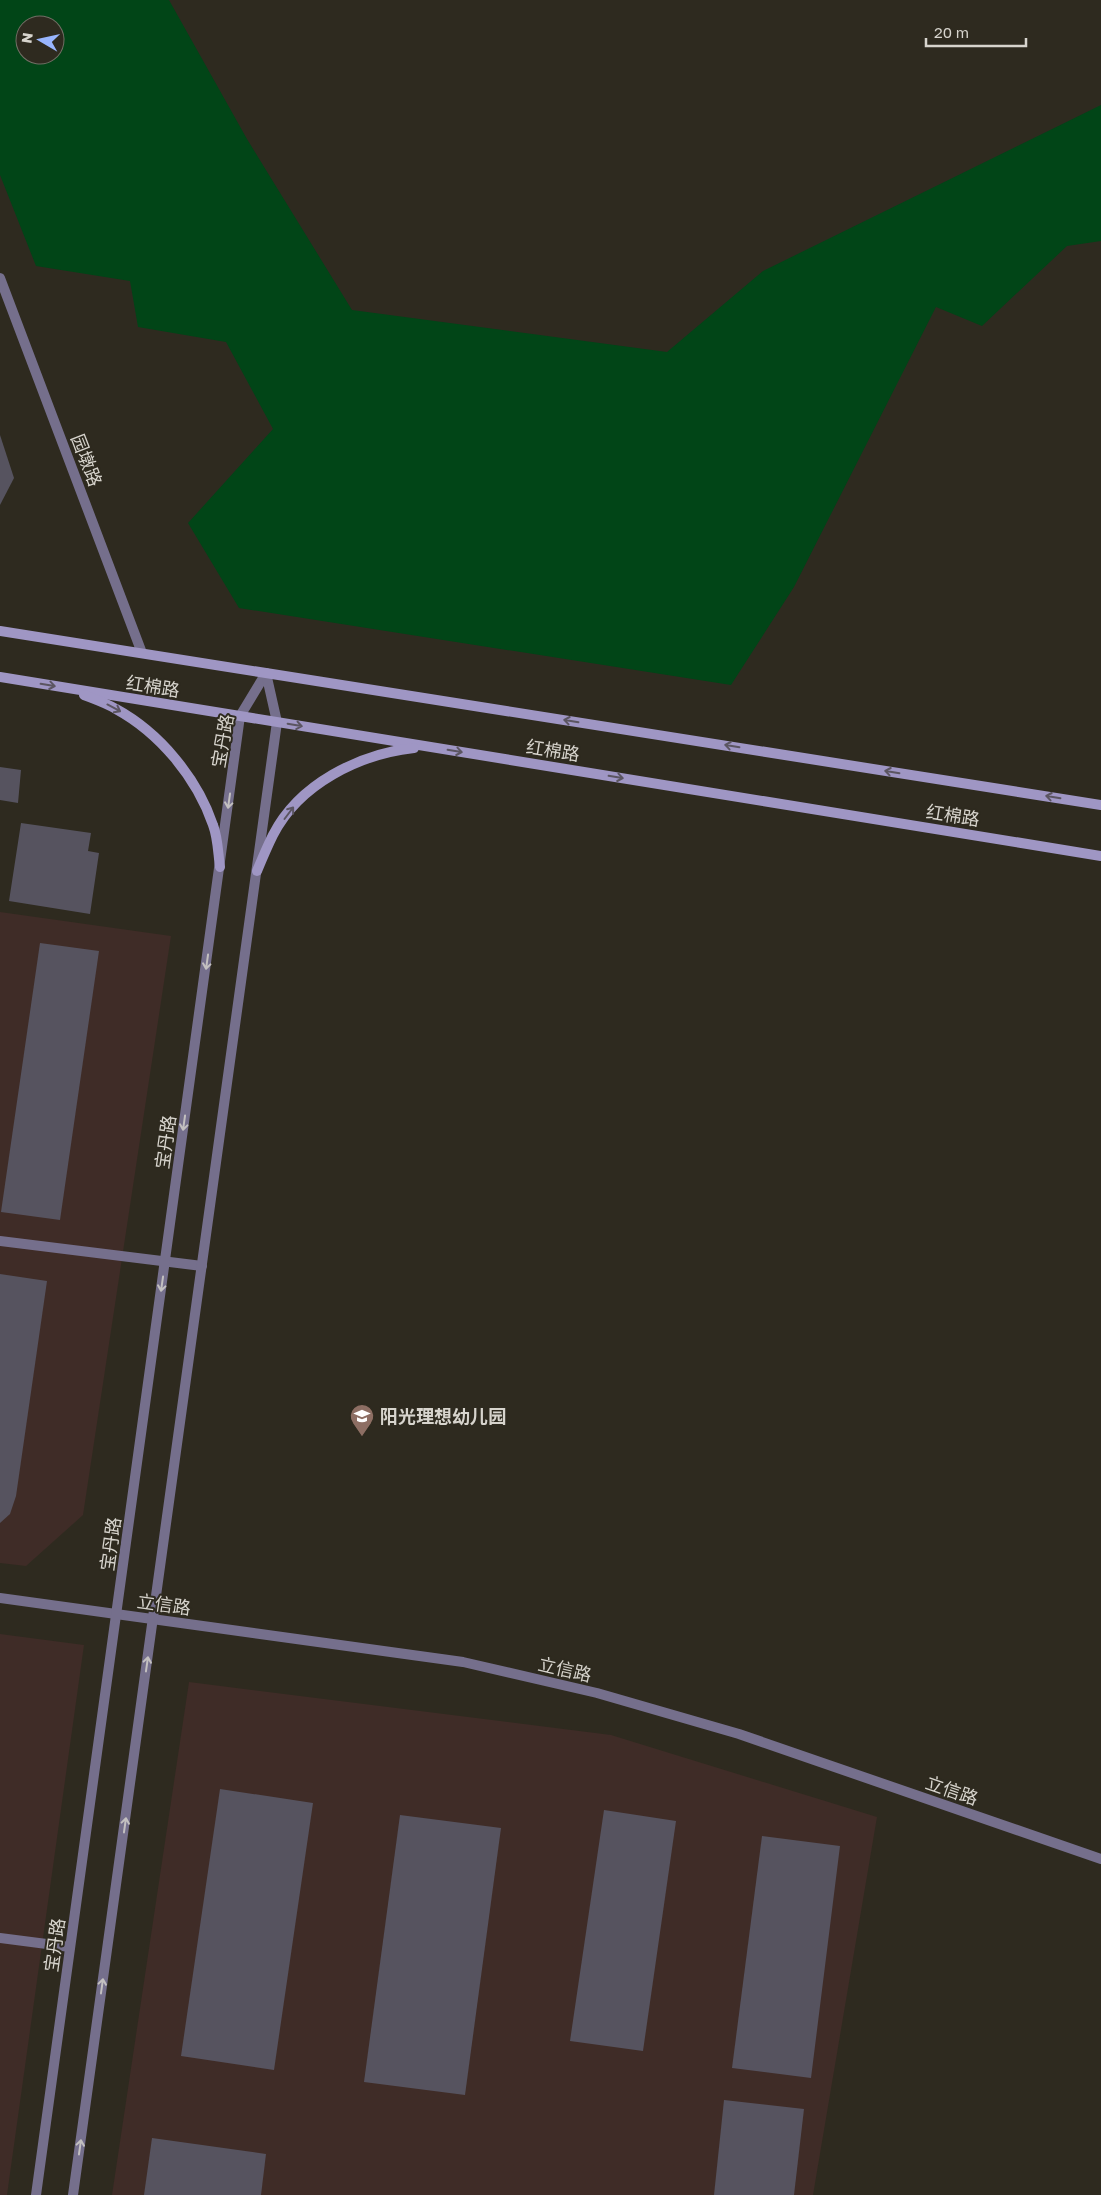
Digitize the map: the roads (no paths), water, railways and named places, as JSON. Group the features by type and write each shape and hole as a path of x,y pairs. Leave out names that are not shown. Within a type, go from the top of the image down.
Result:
{"main road":[{"name":"红棉路","path":"0,631 1101,805"},
{"name":"红棉路","path":"0,677 1101,856"},
{"path":"69,689 116,709 151,733 177,761 198,791 214,826 220,867"},
{"path":"257,871 273,834 296,804 323,781 357,761 390,750 428,746"}],"street":[{"name":"园墩路","path":"0,278 142,653"},
{"name":"宝丹路","path":"36,2195 240,716 266,673"},
{"path":"73,2195 278,722 266,673"},
{"path":"0,1241 202,1266"},
{"name":"立信路","path":"0,1598 463,1662 597,1693 739,1734 1101,1859"},
{"path":"0,1938 70,1947"}],"place":[{"name":"阳光理想幼儿园","path":"362,1437"}]}
